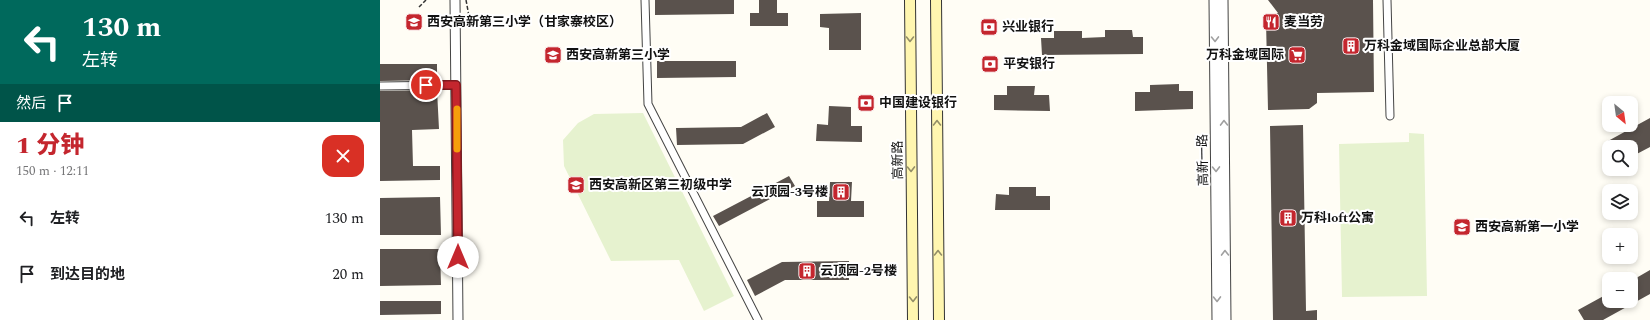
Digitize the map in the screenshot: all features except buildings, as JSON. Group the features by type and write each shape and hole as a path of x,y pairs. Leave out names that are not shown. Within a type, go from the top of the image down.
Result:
{"main road":[{"name":"高新路","path":"910,0 913,320"},
{"path":"936,0 939,320"}],"street":[{"path":"455,0 458,320"},
{"path":"645,0 648,104 758,320"},
{"name":"高新一路","path":"1214,0 1217,320"},
{"name":"高新一路","path":"1223,0 1226,320"},
{"path":"1387,0 1390,116"},
{"path":"380,86 456,85"}],"path":[{"path":"420,7 426,0"},
{"path":"466,0 471,28"}],"green space":[{"path":"643,113 734,296 704,311 679,260 611,261 564,166 563,140 578,123 594,114"},
{"path":"1409,133 1424,134 1427,296 1342,297 1339,144 1409,142"}],"slow traffic":[{"path":"457,109 457,149"}],"place":[{"name":"西安高新第三小学（甘家寨校区）","path":"414,22"},
{"name":"麦当劳","path":"1271,22"},
{"name":"兴业银行","path":"989,27"},
{"name":"万科金域国际企业总部大厦","path":"1351,46"},
{"name":"西安高新第三小学","path":"553,55"},
{"name":"万科金域国际","path":"1297,55"},
{"name":"平安银行","path":"990,64"},
{"name":"中国建设银行","path":"866,103"},
{"name":"西安高新区第三初级中学","path":"576,185"},
{"name":"云顶园-3号楼","path":"841,192"},
{"name":"万科loft公寓","path":"1288,218"},
{"name":"西安高新第一小学","path":"1462,227"},
{"name":"云顶园-2号楼","path":"807,271"}],"route":[{"path":"426,85 456,85 458,257"}]}
